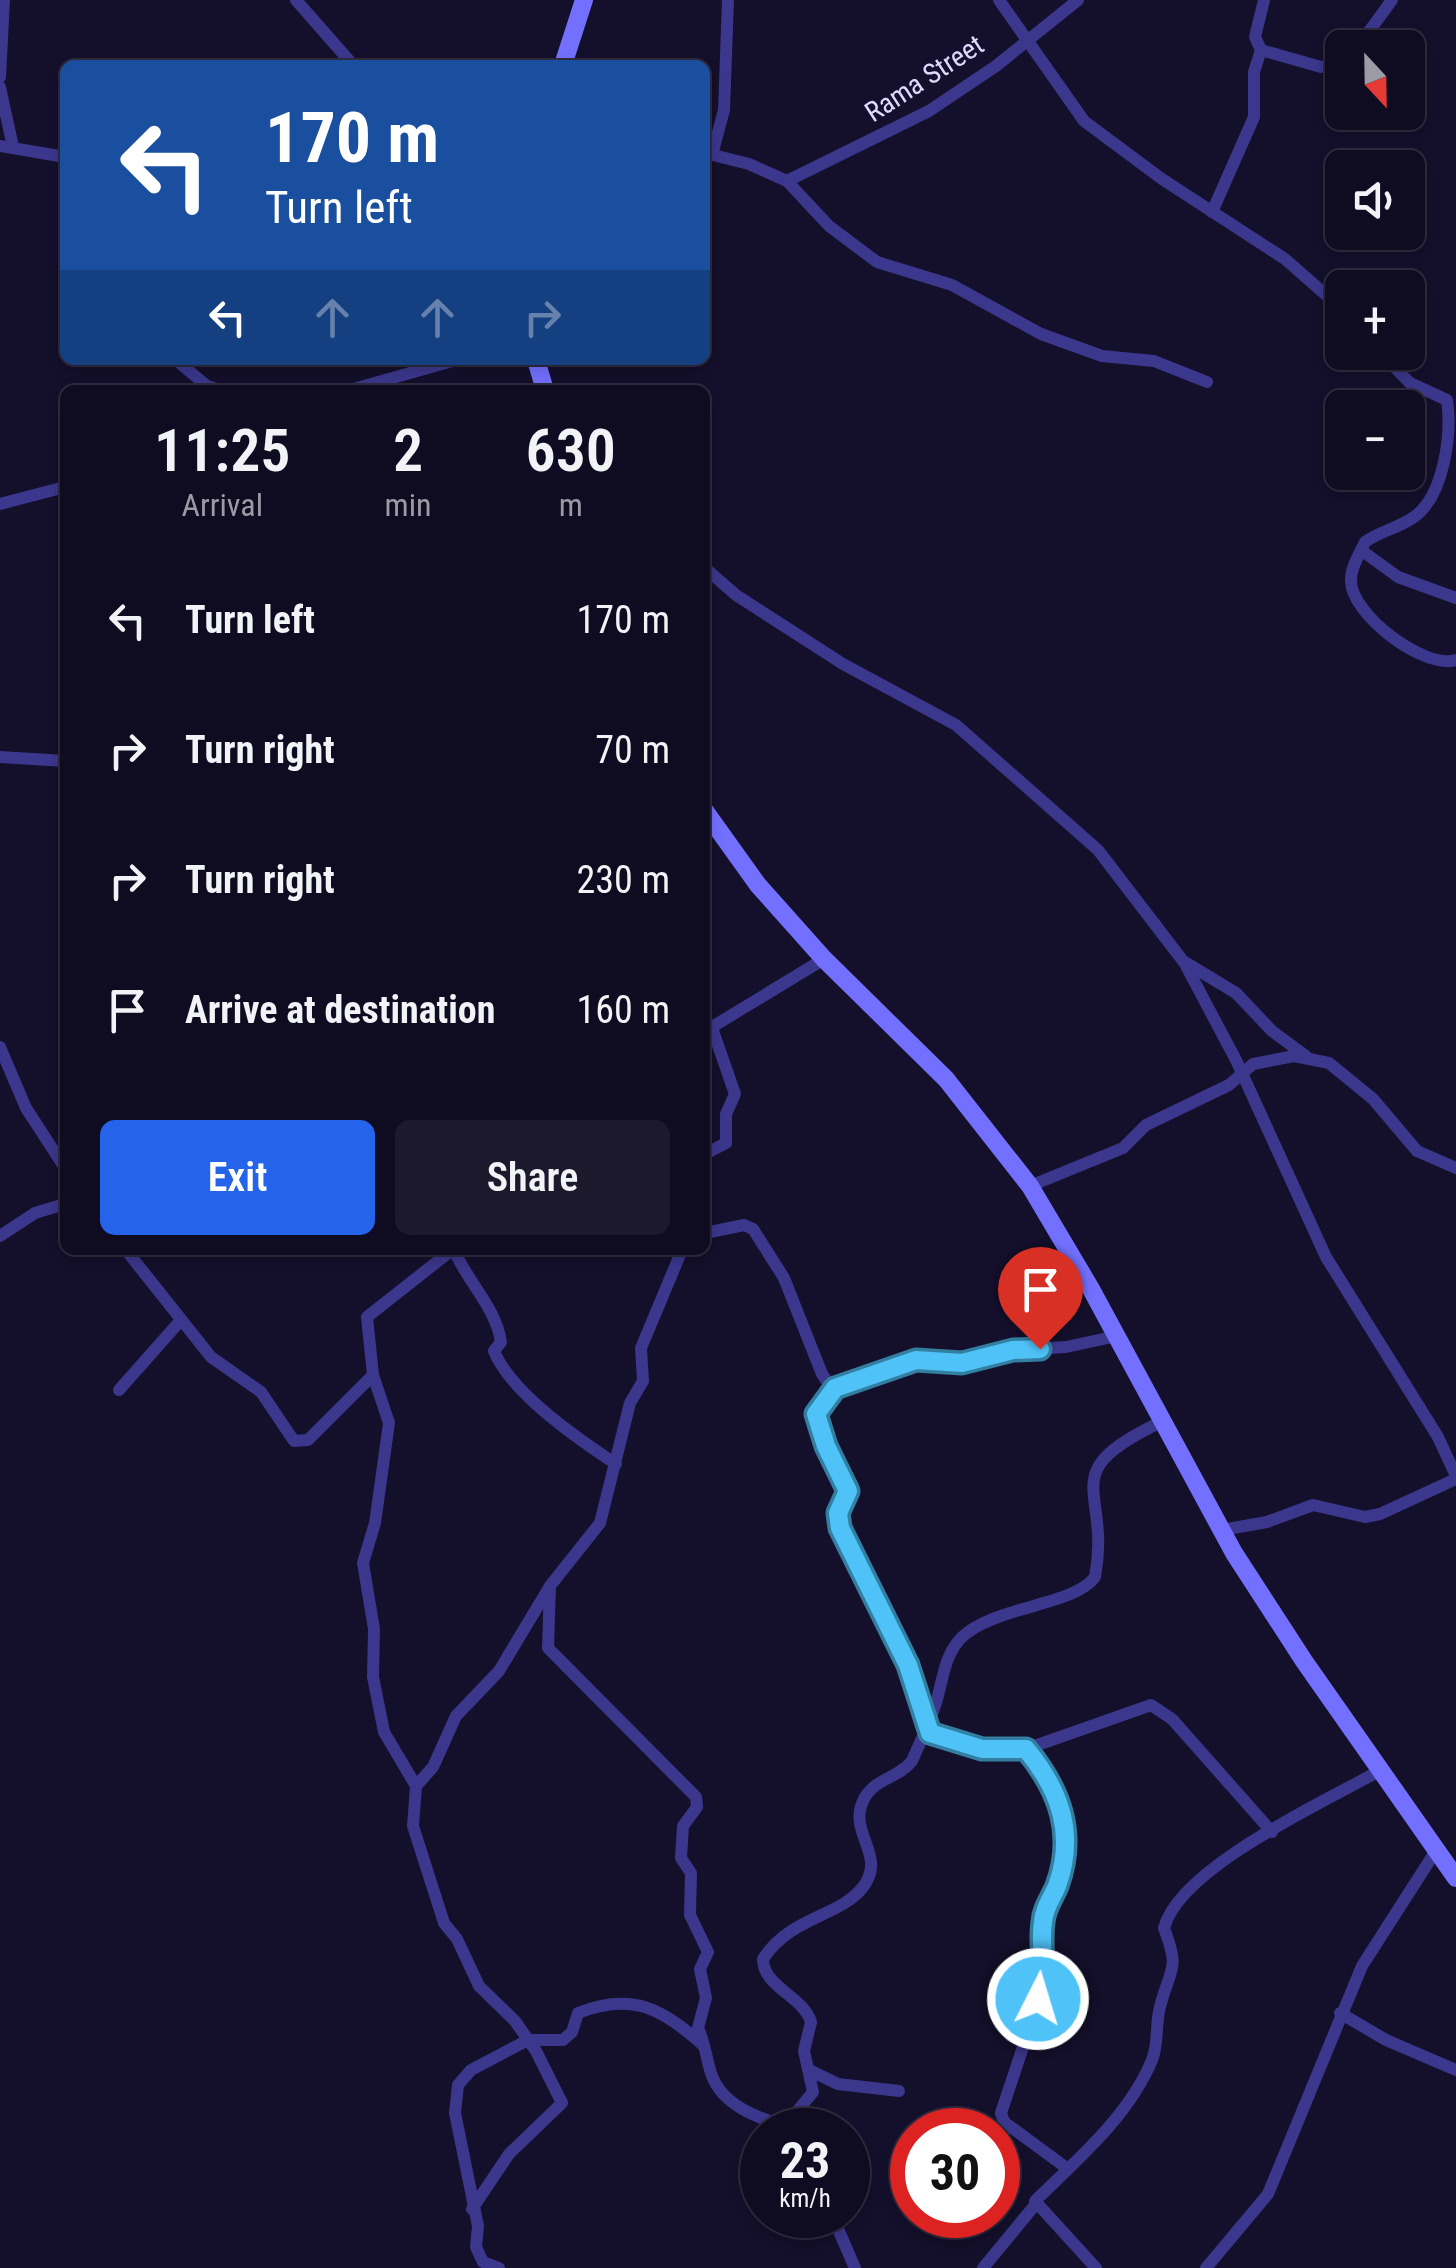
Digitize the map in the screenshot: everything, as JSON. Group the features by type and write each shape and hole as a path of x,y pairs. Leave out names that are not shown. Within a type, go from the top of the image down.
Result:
{"main road":[{"path":"564,60 584,0"},
{"path":"710,818 758,885 824,958 946,1079 1030,1186 1222,1530 1304,1661 1456,1878"}],"street":[{"path":"0,77 4,0"},
{"path":"296,0 349,60"},
{"path":"710,148 724,110 728,0"},
{"path":"1000,0 1084,121 1296,268 1325,293"},
{"name":"Rama Street","path":"787,182 897,130 996,66 1078,0"},
{"path":"1212,212 1254,117 1254,72 1261,50 1255,37 1264,0"},
{"path":"1370,30 1392,0"},
{"path":"1261,50 1325,67"},
{"path":"0,87 7,146 60,156"},
{"path":"710,155 787,182 829,226 877,262 952,286 1042,334 1102,356 1154,361 1207,382"},
{"path":"182,365 206,385"},
{"path":"368,385 438,365"},
{"path":"1397,370 1410,383 1451,399 1448,445 1426,504 1414,517 1364,542 1350,576 1352,587 1381,630 1435,660 1456,660"},
{"path":"0,504 60,488"},
{"path":"1362,550 1398,577 1456,598"},
{"path":"710,572 736,595 842,664 956,725 1098,850 1183,961 1242,1075 1326,1257 1438,1437 1456,1477 1380,1514 1365,1516 1313,1506 1267,1522 1222,1530"},
{"path":"0,757 60,761"},
{"path":"710,1029 824,958"},
{"path":"1183,961 1236,993 1272,1032 1306,1056 1328,1063 1358,1086 1417,1151 1456,1168"},
{"path":"710,1035 735,1094 726,1114 726,1143 710,1151"},
{"path":"0,1047 26,1108 60,1160"},
{"path":"1030,1186 1123,1148 1146,1125 1242,1075 1253,1064 1306,1056"},
{"path":"0,1236 35,1213 60,1206"},
{"path":"710,1232 744,1225 753,1229 784,1278 826,1383 835,1388"},
{"path":"130,1255 215,1361 260,1392 294,1441 308,1440 374,1375"},
{"path":"416,1786 387,1744 373,1678 374,1629 364,1564 376,1524 389,1430 374,1375 368,1317 447,1255"},
{"path":"455,1255 470,1285 498,1320 501,1342 494,1351 500,1365 537,1404 616,1464"},
{"path":"472,2209 509,2154 561,2108 528,2040 478,1986 457,1939 444,1923 413,1826 416,1786 433,1767 456,1716 504,1664 550,1586 600,1523 630,1402 643,1381 641,1348 680,1255"},
{"path":"119,1390 181,1320"},
{"path":"1117,1336 1066,1348 1013,1350 962,1363 916,1360 835,1388 816,1414 826,1446 848,1491 838,1513 840,1528 908,1665 926,1726 936,1738 982,1749 1026,1749 1150,1705 1172,1719 1272,1832"},
{"path":"800,2108 813,2092 804,2052 812,2022 808,2013 767,1975 763,1958 804,1921 855,1897 868,1882 872,1856 859,1818 862,1802 882,1778 906,1768 926,1726 948,1656 959,1640 988,1620 1090,1584 1097,1569 1091,1481 1096,1465 1124,1440 1163,1422"},
{"path":"550,1586 548,1648 698,1799 683,1826 680,1855 691,1873 690,1915 708,1952 700,1969 706,1998 698,2026 709,2050 711,2074 740,2108"},
{"path":"1026,1749 1054,1791 1068,1837 1042,1922 1044,1984 1001,2113 1004,2122 1068,2169"},
{"path":"983,2268 1141,2083 1154,2056 1158,2011 1174,1957 1164,1928 1168,1915 1219,1862 1381,1770"},
{"path":"1206,2268 1268,2194 1340,2013 1374,1944 1437,1849"},
{"path":"499,2268 486,2264 477,2251 478,2228 466,2152 455,2113 458,2085 470,2070 528,2040 563,2040 572,2032 574,2016 583,2010 630,2006 660,2010 709,2050"},
{"path":"1340,2013 1456,2070"},
{"path":"809,2070 838,2084 899,2091"},
{"path":"1035,2205 1096,2268"},
{"path":"842,2238 855,2268"}],"route":[{"path":"1038,1999 1044,1984 1042,1922 1058,1881 1068,1837 1061,1808 1043,1770 1026,1749 982,1749 936,1738 930,1733 908,1665 840,1528 838,1513 848,1491 826,1446 816,1414 818,1406 835,1388 916,1360 962,1363 1013,1350 1040,1349"}]}
